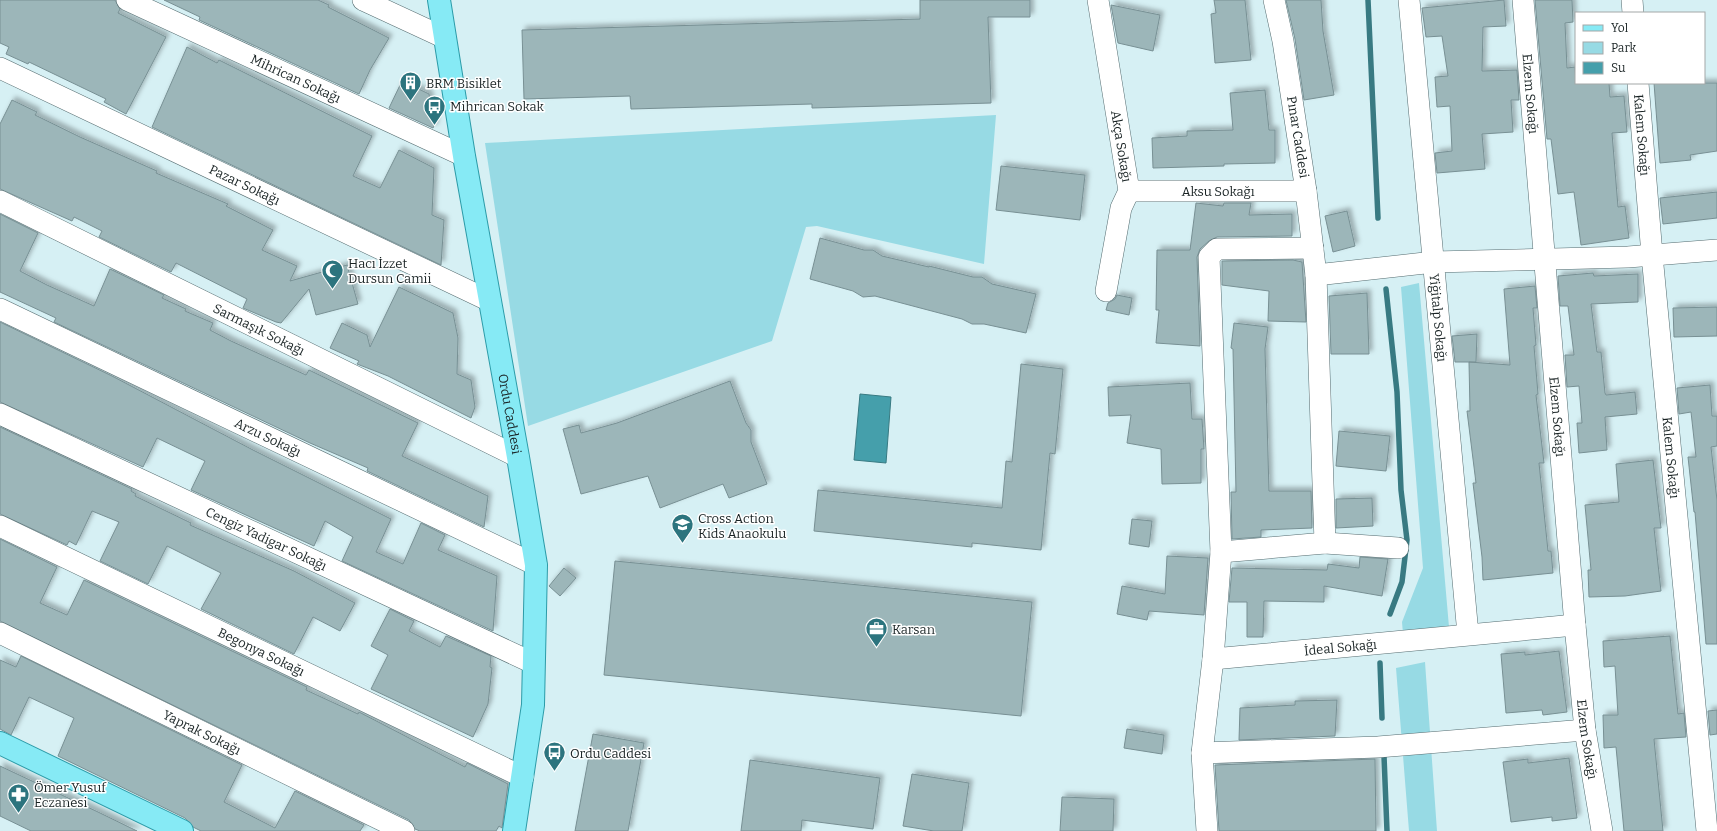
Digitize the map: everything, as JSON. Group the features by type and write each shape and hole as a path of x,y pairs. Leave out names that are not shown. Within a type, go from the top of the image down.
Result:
{"main road":[{"name":"Ordu Caddesi","path":"439,0 464,156 536,565 533,705 514,831"},
{"path":"0,743 182,831"}],"street":[{"name":"Mihrican Sokağı","path":"127,0 464,156"},
{"path":"363,0 445,38"},
{"name":"Akça Sokağı","path":"1098,0 1129,191 1121,208 1106,291"},
{"name":"Pınar Caddesi","path":"1274,0 1283,41 1306,191 1316,275 1325,543"},
{"name":"Yiğitalp Sokağı","path":"1409,0 1468,634"},
{"name":"Elzem Sokağı","path":"1523,0 1575,625 1585,730 1602,831"},
{"path":"1632,0 1633,12"},
{"name":"Pazar Sokağı","path":"0,68 490,301"},
{"name":"Kalem Sokağı","path":"1638,84 1652,255 1707,831"},
{"name":"Aksu Sokağı","path":"1129,191 1306,191"},
{"name":"Sarmaşık Sokağı","path":"0,201 518,457"},
{"path":"1207,831 1202,753 1213,659 1221,552 1209,257 1217,248 1313,248"},
{"path":"1316,275 1434,262 1652,255 1717,250"},
{"name":"Arzu Sokağı","path":"0,309 536,565"},
{"name":"Cengiz Yadigar Sokağı","path":"0,414 534,663"},
{"name":"Begonya Sokağı","path":"0,526 523,777"},
{"path":"1221,552 1325,543 1398,548"},
{"name":"İdeal Sokağı","path":"1213,659 1575,625"},
{"name":"Yaprak Sokağı","path":"0,633 404,831"},
{"path":"1202,753 1378,747 1585,730"}],"green space":[{"path":"996,115 984,264 817,226 806,227 772,341 528,426 485,143"},
{"path":"1419,283 1449,627 1403,634 1402,622 1423,568 1401,287"},
{"path":"1425,662 1437,831 1409,831 1396,668"}],"water":[{"path":"860,394 891,397 886,463 854,460"}],"building":[{"path":"0,0 115,0 120,9 118,13 166,37 126,114 104,102 106,99 29,62 28,64 6,54 9,47 0,43"},
{"path":"164,0 318,0 329,5 328,7 389,38 370,70 359,94 199,20 200,17"},
{"path":"920,0 1030,0 1030,17 988,17 991,103 812,108 812,104 631,109 630,96 524,99 522,30 920,19"},
{"path":"1214,0 1245,0 1251,60 1215,63 1211,14 1216,13"},
{"path":"1286,0 1321,0 1323,31 1334,95 1304,100 1295,39"},
{"path":"1504,0 1506,26 1483,27 1482,71 1517,70 1519,100 1511,100 1513,132 1482,134 1485,169 1437,173 1435,153 1452,151 1450,106 1437,107 1435,77 1448,76 1442,36 1426,37 1422,8"},
{"path":"1535,0 1572,0 1573,22 1565,23 1567,68 1575,67 1575,84 1609,84 1610,97 1624,96 1627,132 1612,133 1618,207 1625,206 1629,238 1581,245 1574,192 1558,194 1551,139 1547,139"},
{"path":"1111,5 1160,15 1153,51 1118,43"},
{"path":"187,47 217,63 219,60 372,136 353,176 380,188 399,150 434,168 432,215 444,220 441,265 152,127"},
{"name":"BRM Bisiklet","path":"402,81 429,94 435,124 433,128 389,108"},
{"path":"1717,83 1717,151 1690,155 1691,160 1660,163 1654,84"},
{"path":"1265,90 1269,130 1275,130 1275,163 1153,168 1152,138 1187,136 1187,131 1233,130 1230,93"},
{"path":"12,100 37,112 35,115 80,137 157,171 156,173 228,204 226,206 273,230 262,250 297,266 290,281 347,265 358,304 316,315 309,289 281,323 276,322 243,308 247,299 176,263 171,272 99,237 102,231 74,217 72,221 0,189 0,124"},
{"path":"1001,166 1085,175 1080,220 996,210"},
{"path":"1717,192 1717,218 1663,224 1660,198"},
{"path":"1196,203 1223,206 1224,203 1251,203 1249,215 1292,214 1292,236 1217,237 1209,241 1200,249 1197,257 1200,346 1156,343 1159,310 1156,310 1157,250 1190,250"},
{"path":"1347,211 1355,246 1333,252 1325,216"},
{"path":"0,214 38,233 20,271 47,285 94,306 110,269 164,295 162,298 186,309 185,311 213,323 210,330 231,341 306,375 309,370 418,423 402,456 488,496 484,527 367,471 368,468 310,443 54,322 56,318 0,292"},
{"path":"820,238 864,250 873,250 882,256 973,277 982,277 992,284 1036,294 1026,333 984,324 972,324 962,319 875,296 863,297 853,291 810,279"},
{"path":"1293,260 1302,262 1306,322 1268,321 1269,291 1222,285 1222,261"},
{"path":"1593,273 1594,276 1638,274 1638,302 1591,304 1597,352 1601,352 1605,393 1606,395 1635,392 1637,414 1605,417 1607,450 1579,453 1577,423 1582,423 1579,386 1567,387 1565,355 1574,355 1568,306 1560,306 1558,276"},
{"path":"1535,286 1537,308 1533,308 1536,345 1534,346 1538,394 1536,395 1544,463 1539,463 1548,551 1551,551 1553,573 1483,580 1482,557 1473,483 1476,483 1467,411 1470,411 1469,362 1510,365 1504,289"},
{"path":"399,287 453,313 458,338 457,374 471,380 475,407 471,418 388,376 357,364 359,361 330,348 342,323 367,335 370,347"},
{"path":"1367,293 1369,354 1331,354 1329,296"},
{"path":"1117,295 1132,298 1129,315 1106,310 1108,303 1115,299"},
{"path":"1717,307 1717,336 1674,337 1673,308"},
{"path":"0,322 112,376 253,450 391,519 376,552 403,564 421,523 445,535 438,550 497,576 493,631 342,561 353,537 325,521 314,546 191,490 205,461 157,438 143,467 0,402"},
{"path":"1234,323 1268,327 1265,349 1269,491 1311,491 1312,528 1261,530 1261,537 1232,539 1231,492 1236,492 1233,349 1231,348"},
{"path":"1477,334 1476,362 1455,362 1452,336"},
{"path":"1021,364 1063,369 1055,454 1050,453 1041,550 972,543 972,547 814,531 818,490 1002,508 1006,461 1012,462"},
{"path":"730,381 746,423 751,430 751,442 767,484 729,498 723,484 660,508 648,476 581,494 563,429 579,425 581,433 617,423"},
{"path":"1190,383 1192,419 1202,419 1204,449 1201,449 1201,483 1162,484 1161,449 1127,443 1131,415 1109,416 1108,387"},
{"path":"1710,385 1712,416 1717,416 1717,446 1711,447 1717,500 1717,644 1706,644 1695,512 1688,457 1696,457 1691,412 1679,414 1677,388"},
{"path":"0,427 132,489 131,491 136,494 135,496 191,523 190,525 294,571 355,603 340,631 313,617 294,654 201,609 221,573 167,546 148,584 100,561 119,522 92,511 76,545 69,541 67,545 0,514"},
{"path":"1339,431 1390,436 1386,471 1336,466"},
{"path":"1653,460 1661,528 1654,528 1661,591 1625,596 1589,597 1588,570 1591,570 1585,505 1619,502 1616,464"},
{"path":"1372,498 1373,526 1336,528 1336,499"},
{"path":"1132,519 1152,521 1149,547 1129,544"},
{"path":"0,539 57,567 40,603 67,615 84,580 307,687 306,690 358,714 359,712 465,767 467,763 508,784 502,828 499,826 496,831 420,831 415,829 409,820 0,621"},
{"path":"1167,556 1208,558 1204,615 1149,611 1147,620 1117,614 1122,586 1165,594"},
{"path":"1360,557 1388,559 1382,596 1324,586 1324,602 1264,601 1263,637 1247,637 1247,602 1229,602 1232,568 1327,570 1328,564 1359,568"},
{"path":"615,561 1032,602 1021,716 604,675"},
{"path":"564,568 576,578 560,596 549,586"},
{"path":"390,609 414,621 409,631 440,647 446,636 491,656 490,667 492,668 488,704 473,737 371,689 388,655 371,646"},
{"path":"1670,636 1678,714 1684,713 1686,737 1654,739 1663,831 1624,831 1616,747 1604,748 1603,715 1618,715 1615,666 1604,667 1603,641"},
{"path":"1559,651 1567,712 1543,715 1542,710 1506,713 1501,654 1525,652 1525,655"},
{"path":"21,656 242,765 224,802 275,828 295,791 364,825 360,831 201,831 193,827 185,818 58,756 74,718 29,697 11,735 0,729 0,660 16,667"},
{"path":"1337,700 1335,736 1239,740 1240,708 1295,705 1295,701"},
{"path":"1717,710 1717,734 1710,735 1708,711"},
{"path":"1127,729 1164,735 1162,754 1124,748"},
{"path":"593,734 644,743 628,831 575,831"},
{"path":"1569,758 1577,818 1552,821 1552,817 1511,822 1503,762 1528,759 1528,763"},
{"path":"1375,759 1376,831 1219,831 1215,765"},
{"path":"750,760 880,778 873,829 802,820 801,831 741,831"},
{"path":"0,766 137,831 31,831 0,816"},
{"path":"912,774 969,783 962,831 934,831 903,826"},
{"path":"1062,797 1114,799 1113,831 1060,831"}],"waterway":[{"path":"1368,0 1378,218"},
{"path":"1386,289 1397,392 1401,490 1407,540 1402,582 1390,614"},
{"path":"1380,663 1382,718"},
{"path":"1384,756 1387,831"}],"place":[{"name":"BRM Bisiklet","path":"411,102"},
{"name":"Mihrican Sokak","path":"435,126"},
{"name":"Hacı İzzet Dursun Camii","path":"332,290"},
{"name":"Cross Action Kids Anaokulu","path":"682,544"},
{"name":"Karsan","path":"876,648"},
{"name":"Ordu Caddesi","path":"554,772"},
{"name":"Ömer Yusuf Eczanesi","path":"19,814"}]}
